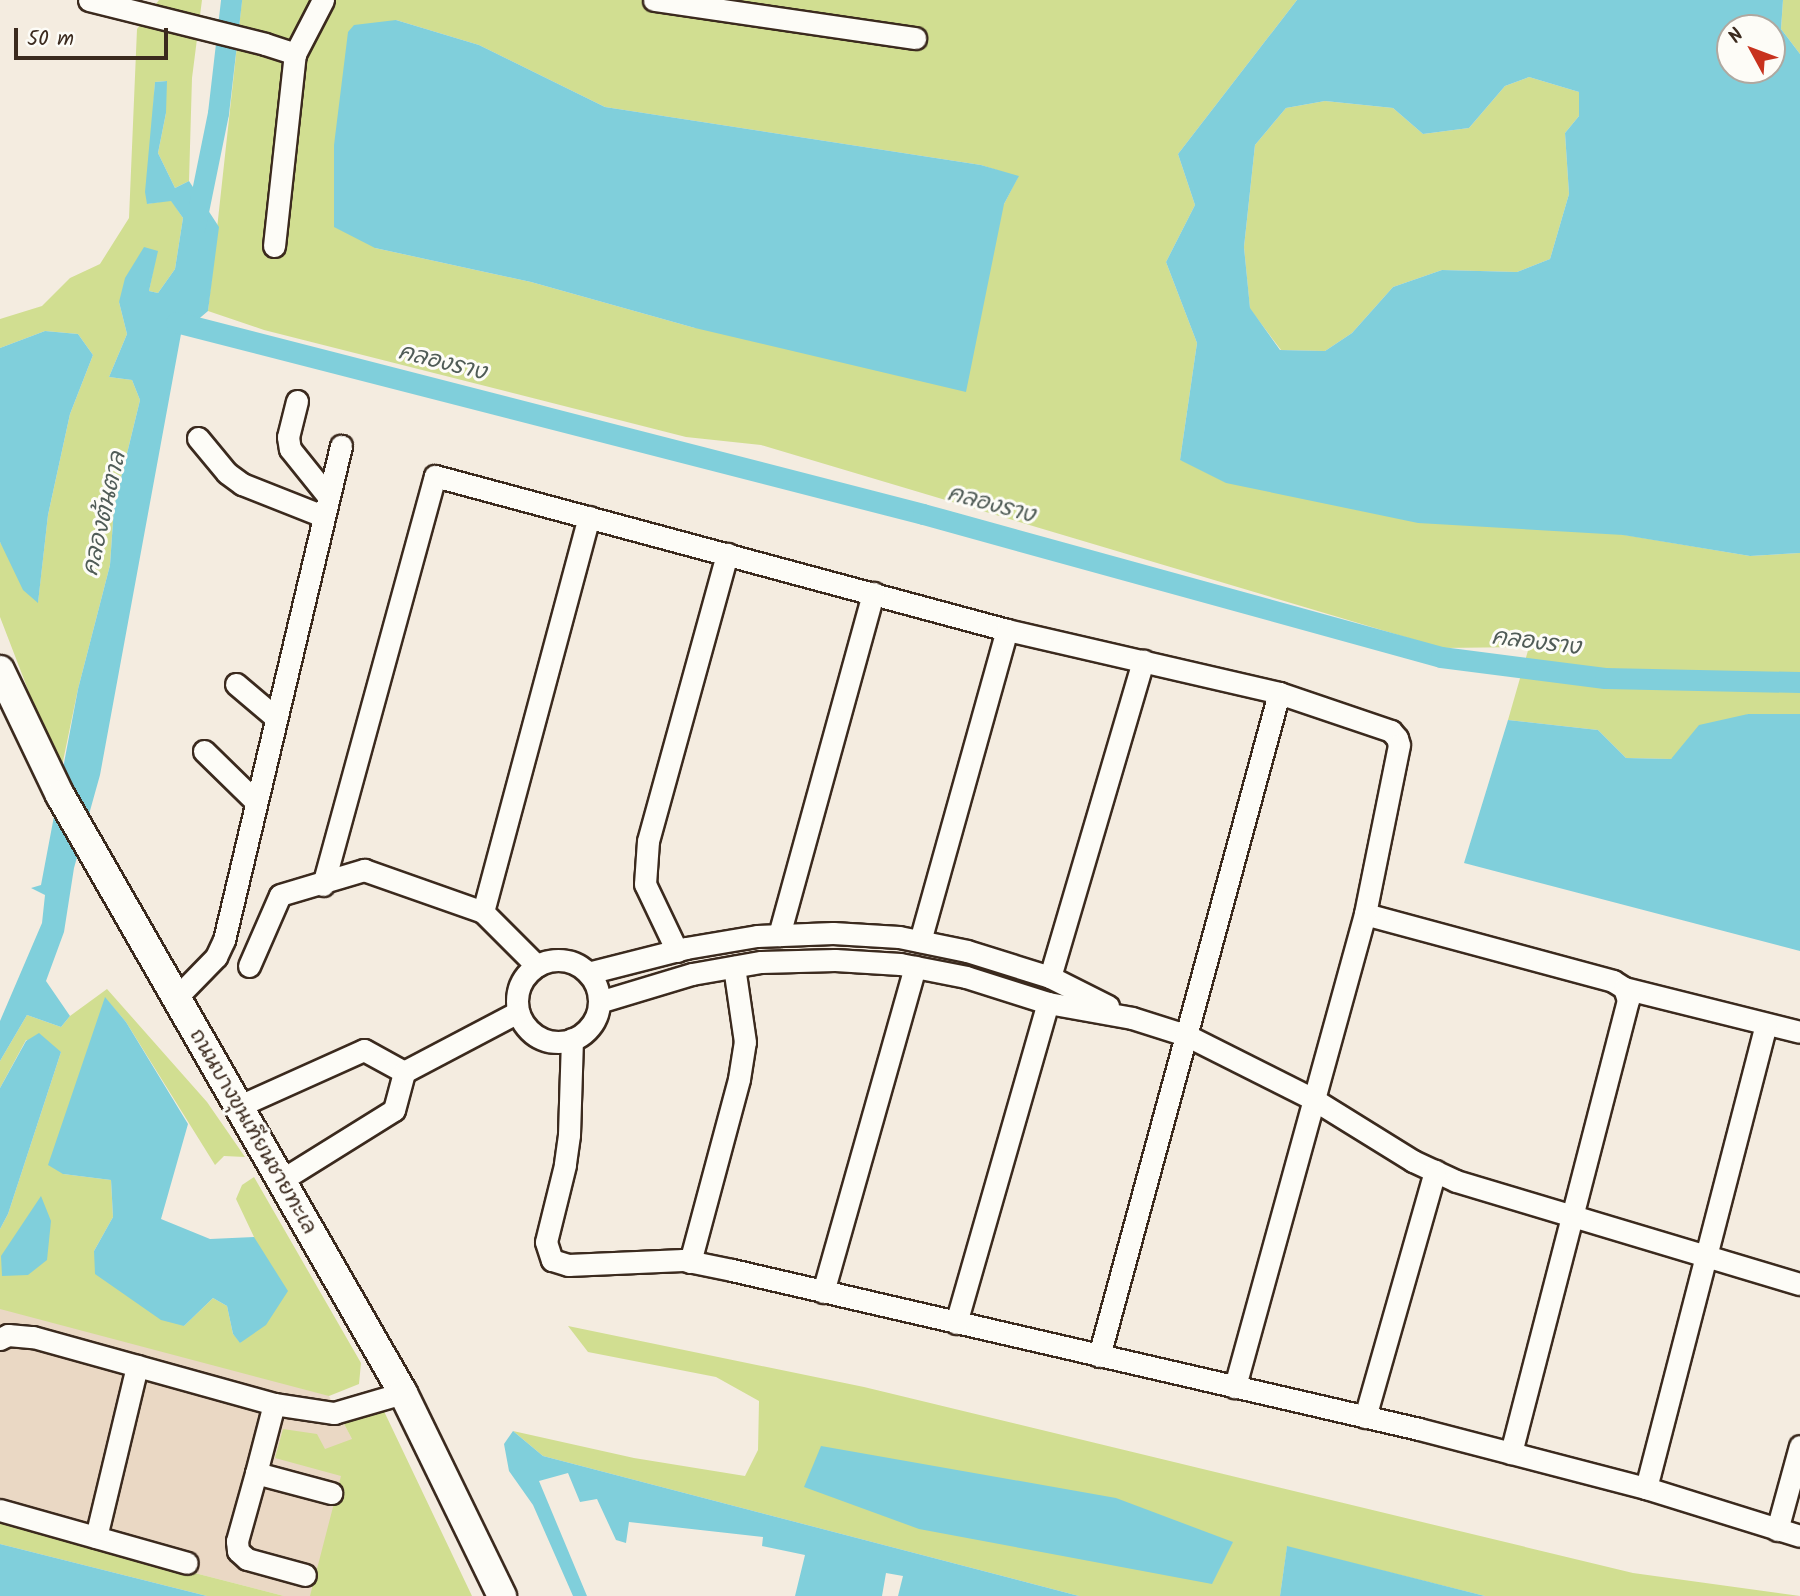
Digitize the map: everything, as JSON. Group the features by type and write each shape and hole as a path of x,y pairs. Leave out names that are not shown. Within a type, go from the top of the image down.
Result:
{"main road":[{"name":"ถนนบางขุนเทียนชายทะเล","path":"0,670 39,757 60,795 403,1393 502,1596"}],"street":[{"path":"89,0 295,54"},
{"path":"274,246 295,54 323,0"},
{"path":"654,0 915,38"},
{"path":"297,401 288,437 290,449 327,495"},
{"path":"198,438 227,473 242,484 323,516"},
{"path":"175,999 216,957 224,940 327,495 341,446"},
{"path":"323,885 435,476 1007,630 1279,693 1391,731 1399,745 1365,914 1312,1099 1236,1387"},
{"path":"483,912 589,517"},
{"path":"677,951 645,884 648,841 727,554"},
{"path":"779,935 873,593"},
{"path":"920,941 1007,630"},
{"path":"1050,977 1143,660"},
{"path":"236,684 275,717"},
{"path":"1099,1356 1279,693"},
{"path":"204,751 256,802"},
{"path":"249,966 280,895 323,885 364,870 483,912 537,965"},
{"path":"1365,914 1613,981 1624,988 1800,1032"},
{"path":"588,973 677,951 757,936 833,933 920,941 967,950 1050,977 1132,1018"},
{"path":"550,960 577,964 588,973 596,985 598,1002 592,1023 572,1039 545,1040 524,1024 518,1012 520,986 537,965 550,960"},
{"path":"598,1002 692,974 761,962 835,960 915,967 966,977 1048,1003 1132,1018 1186,1035 1312,1099 1413,1161 1456,1181 1800,1284"},
{"path":"690,1262 739,1079 745,1042 734,967"},
{"path":"823,1292 915,967"},
{"path":"1511,1453 1628,1000 1624,988"},
{"path":"957,1323 1048,1003"},
{"path":"281,1181 394,1110 404,1072 518,1012"},
{"path":"1646,1488 1766,1024"},
{"path":"572,1039 569,1135 565,1165 546,1242 552,1260 568,1265 690,1262 1511,1453 1646,1488 1800,1536"},
{"path":"237,1107 364,1050 404,1072"},
{"path":"1365,1417 1435,1171"},
{"path":"0,1339 8,1335 33,1337 274,1404 334,1413 403,1393"},
{"path":"96,1537 137,1366"},
{"path":"274,1404 237,1541 238,1551 247,1559 305,1575"},
{"path":"1777,1530 1800,1446"},
{"path":"256,1473 331,1493"},
{"path":"0,1510 187,1563"}],"shaded area":[{"path":"0,1308 323,1385 437,1596 284,1596 0,1523"}],"green space":[{"path":"159,0 202,0 192,78 189,181 175,188 158,153 166,113 166,81 155,82 147,204 171,200 183,218 175,269 158,293 149,291 157,251 119,302 127,334 109,377 132,380 140,400 114,507 110,565 78,689 62,766 50,747 0,617 0,542 38,602 48,515 70,414 93,355 78,334 45,331 0,348 0,319 42,306 70,278 100,264 129,218 137,29"},
{"path":"242,0 1297,0 1178,154 1195,205 1166,262 1197,343 1180,460 1750,556 1800,553 1800,714 1748,714 1671,759 1626,758 1598,730 1508,720 1529,647 1442,648 761,445 686,437 264,330 208,311","holes":["396,20 479,45 605,107 981,165 1018,177 1004,204 695,328 531,282 375,248"]},
{"path":"1783,0 1800,0 1800,54 1786,36 1786,14 1782,14"},
{"path":"1529,77 1579,92 1579,116 1565,133 1569,194 1550,259 1517,272 1442,270 1393,287 1352,333 1325,351 1281,350 1250,309 1244,247 1255,145 1286,108 1325,101 1393,108 1423,134 1469,128 1505,86"},
{"path":"107,989 207,1102 245,1157 224,1156 215,1165 126,1022 105,998 63,1174 111,1180 113,1217 94,1251 184,1326 213,1298 227,1306 233,1334 241,1343 254,1237 236,1199 242,1185 254,1177 361,1363 359,1384 329,1396 0,1309 0,1229 8,1214 61,1052 26,1040 0,1088 0,1061 27,1015 61,1027 70,1016"},
{"path":"568,1326 864,1387 1633,1573 1800,1596 1485,1596 1287,1547 1280,1596 1079,1596 543,1456 513,1431 634,1458 745,1476 758,1450 759,1401 716,1377 588,1352"},
{"path":"382,1407 472,1596 310,1596 341,1476 275,1458 283,1429 317,1434 325,1449 352,1439 343,1422"},
{"path":"0,1523 284,1596 207,1596 0,1544"}],"water":[{"path":"1297,0 1783,0 1782,14 1716,14 1716,84 1786,84 1786,36 1800,54 1800,553 1750,556 1623,535 1418,523 1226,483 1180,460 1197,343 1166,262 1195,205 1178,154","holes":["1529,77 1579,92 1579,116 1565,133 1569,194 1550,259 1517,272 1442,270 1393,287 1352,333 1325,351 1280,350 1250,308 1244,247 1255,145 1286,108 1325,101 1393,108 1423,134 1469,128 1505,86"]},
{"path":"396,20 479,45 605,107 981,165 1019,176 1004,204 966,392 695,328 531,282 375,248 334,227 334,145 348,32 354,25"},
{"path":"167,81 166,113 158,153 175,188 189,181 219,227 208,311 181,334 100,775 74,868 64,932 46,981 70,1016 61,1027 27,1015 0,1061 0,1021 42,923 45,895 31,888 41,885 78,689 110,565 114,507 140,400 132,380 109,377 127,334 119,302 125,278 144,247 158,251 149,291 158,293 175,269 183,218 171,201 147,204 145,192 155,82"},
{"path":"45,331 78,334 93,355 70,414 48,515 38,603 23,590 0,542 0,348"},
{"path":"1748,714 1800,714 1800,951 1464,863 1508,720 1598,730 1626,758 1671,759 1699,725"},
{"path":"105,997 126,1022 188,1124 161,1219 210,1239 254,1237 288,1291 266,1325 240,1343 233,1334 227,1306 213,1298 184,1326 161,1320 95,1274 94,1251 113,1217 111,1180 63,1174 48,1165"},
{"path":"39,1033 61,1052 8,1214 0,1229 0,1088 26,1041"},
{"path":"41,1196 51,1221 47,1260 28,1275 2,1276 1,1256"},
{"path":"513,1431 543,1456 1079,1596 898,1596 903,1576 886,1573 882,1596 795,1596 805,1555 762,1546 763,1537 629,1522 626,1543 616,1540 597,1499 580,1502 568,1473 539,1481 587,1596 573,1596 533,1505 509,1471 504,1444"},
{"path":"821,1446 1116,1498 1233,1542 1212,1584 919,1529 804,1487"},
{"path":"0,1544 207,1596 0,1596"},
{"path":"1287,1546 1485,1596 1280,1596"}],"waterway":[{"name":"คลองต้นตาล","path":"195,226 218,113 231,0"},
{"name":"คลองราง","path":"176,322 923,514 1441,657 1605,678 1800,682"}]}
